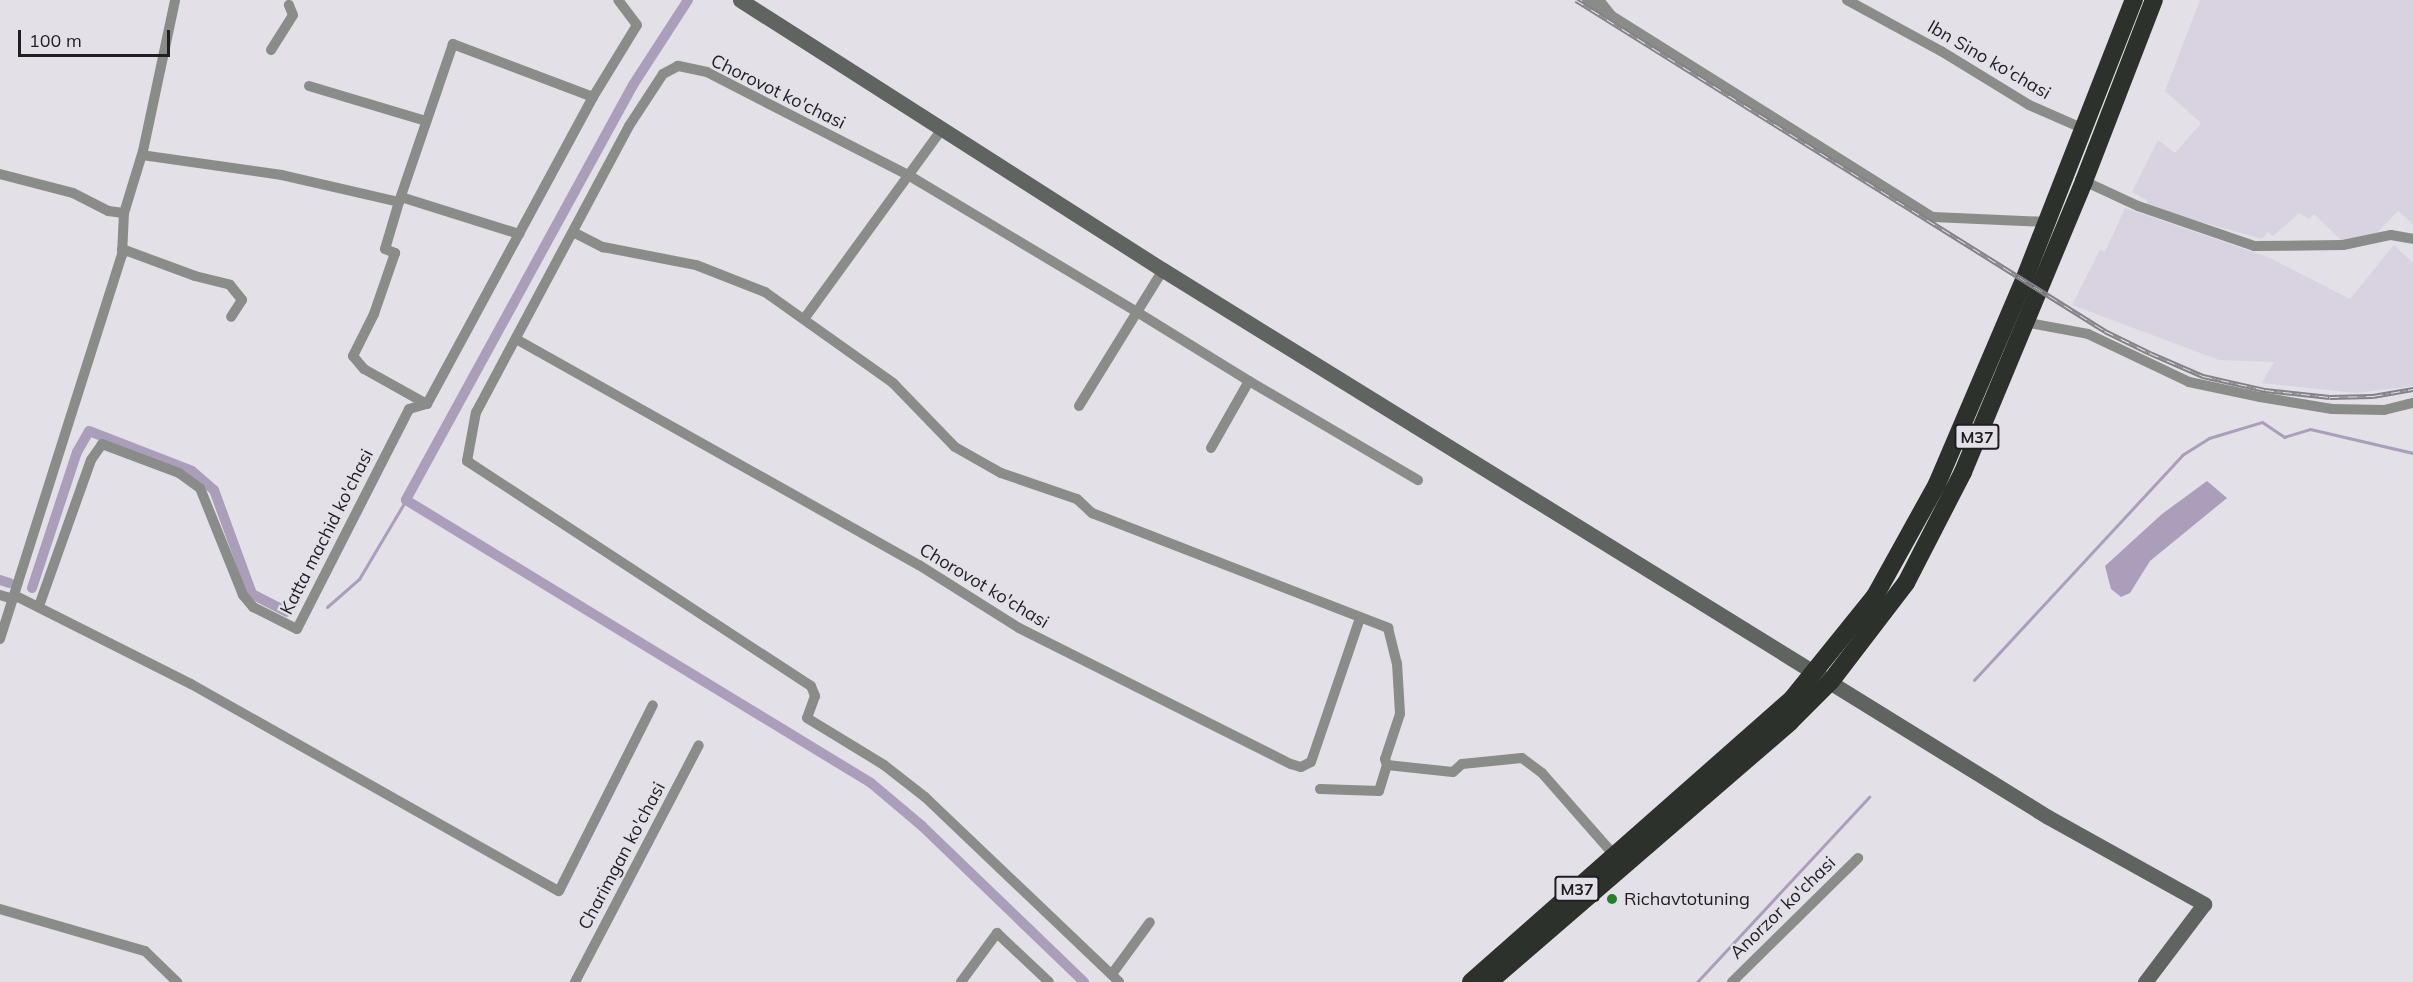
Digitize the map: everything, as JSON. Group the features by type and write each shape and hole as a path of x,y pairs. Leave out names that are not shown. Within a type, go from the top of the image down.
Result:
{"highway":[{"name":"M37","path":"1489,982 1709,795 1824,676 1906,583 1925,552 1963,472 2084,181 2126,45 2134,0"},
{"name":"M37","path":"1471,982 1824,676 1875,596 1921,516 2047,222 2084,129 2126,45 2154,0"}],"street":[{"path":"0,639 122,249 124,213 142,155 175,0"},
{"name":"Katta machid ko'chasi","path":"39,606 91,460 102,444 179,473 200,488 243,595 253,607 297,629 409,409 427,404 593,97 637,25 618,0"},
{"path":"740,0 1163,270 1824,676 2048,817 2204,904 2145,982"},
{"path":"1587,0 1933,217 2047,222"},
{"path":"1599,0 1612,16"},
{"name":"Ibn Sino ko'chasi","path":"1847,0 1941,51 2029,105 2084,129"},
{"path":"271,50 293,15 287,2"},
{"path":"427,404 364,369 352,356 374,314 395,253 385,249 453,44 593,97"},
{"name":"Chorovot ko'chasi","path":"1150,922 1116,978 1078,946 925,797 884,765 807,718 815,696 811,686 467,461 476,412 629,126 663,74 678,66 707,72 910,176 1249,381 1418,480"},
{"path":"309,86 426,122"},
{"path":"804,319 942,129"},
{"path":"142,155 282,175 400,199 519,234"},
{"path":"0,174 73,193 108,211 124,213"},
{"path":"2084,181 2138,206 2254,246 2343,245 2391,235 2413,239"},
{"path":"573,232 603,246 696,265 765,292 893,383 955,447 1001,473 1077,499 1092,513 1388,628 1397,663 1400,714 1385,759 1387,765 1379,791 1320,789"},
{"path":"122,249 195,276 230,285 241,293 242,300 231,316"},
{"path":"1079,406 1163,270"},
{"path":"2024,322 2088,334 2189,382 2250,395 2332,409 2384,410 2413,402"},
{"name":"Chorovot ko'chasi","path":"516,339 919,565 1019,628 1291,764 1301,767 1311,762 1360,618"},
{"path":"1211,448 1249,381"},
{"path":"0,595 14,597 39,606 191,684 559,891 653,705"},
{"name":"Charimgan ko'chasi","path":"575,982 699,745"},
{"path":"1387,765 1453,772 1462,765 1522,758 1542,773 1615,856"},
{"name":"Anorzor ko'chasi","path":"1731,982 1858,858"},
{"path":"0,909 145,951 177,982"},
{"path":"962,982 997,933 1049,982"}],"shaded area":[{"path":"2200,0 2413,0 2413,224 2398,211 2375,235 2342,241 2314,214 2309,219 2299,213 2273,236 2268,232 2262,239 2148,207 2147,200 2132,192 2158,140 2175,153 2201,123 2165,91"},
{"path":"2125,208 2270,258 2350,299 2394,245 2413,263 2413,386 2356,393 2262,383 2274,362 2219,360 2072,305 2100,250 2105,252"},
{"path":"2207,481 2227,498 2150,561 2130,593 2121,597 2111,589 2105,566 2162,514"}],"waterway":[{"path":"688,0 633,85 406,500 871,783 922,826 1084,982"},
{"path":"1974,680 2182,455 2209,438 2262,422 2284,437 2310,429 2413,453"},
{"path":"32,588 77,452 89,431 192,471 214,490 252,594 287,612"},
{"path":"327,607 359,579 406,500"},
{"path":"0,580 10,583"},
{"path":"1697,982 1869,797"}],"railway":[{"path":"1576,0 2105,331 2150,353 2203,376 2265,390 2330,397 2373,396 2413,389"}],"place":[{"name":"Richavtotuning","path":"1612,899"}]}
